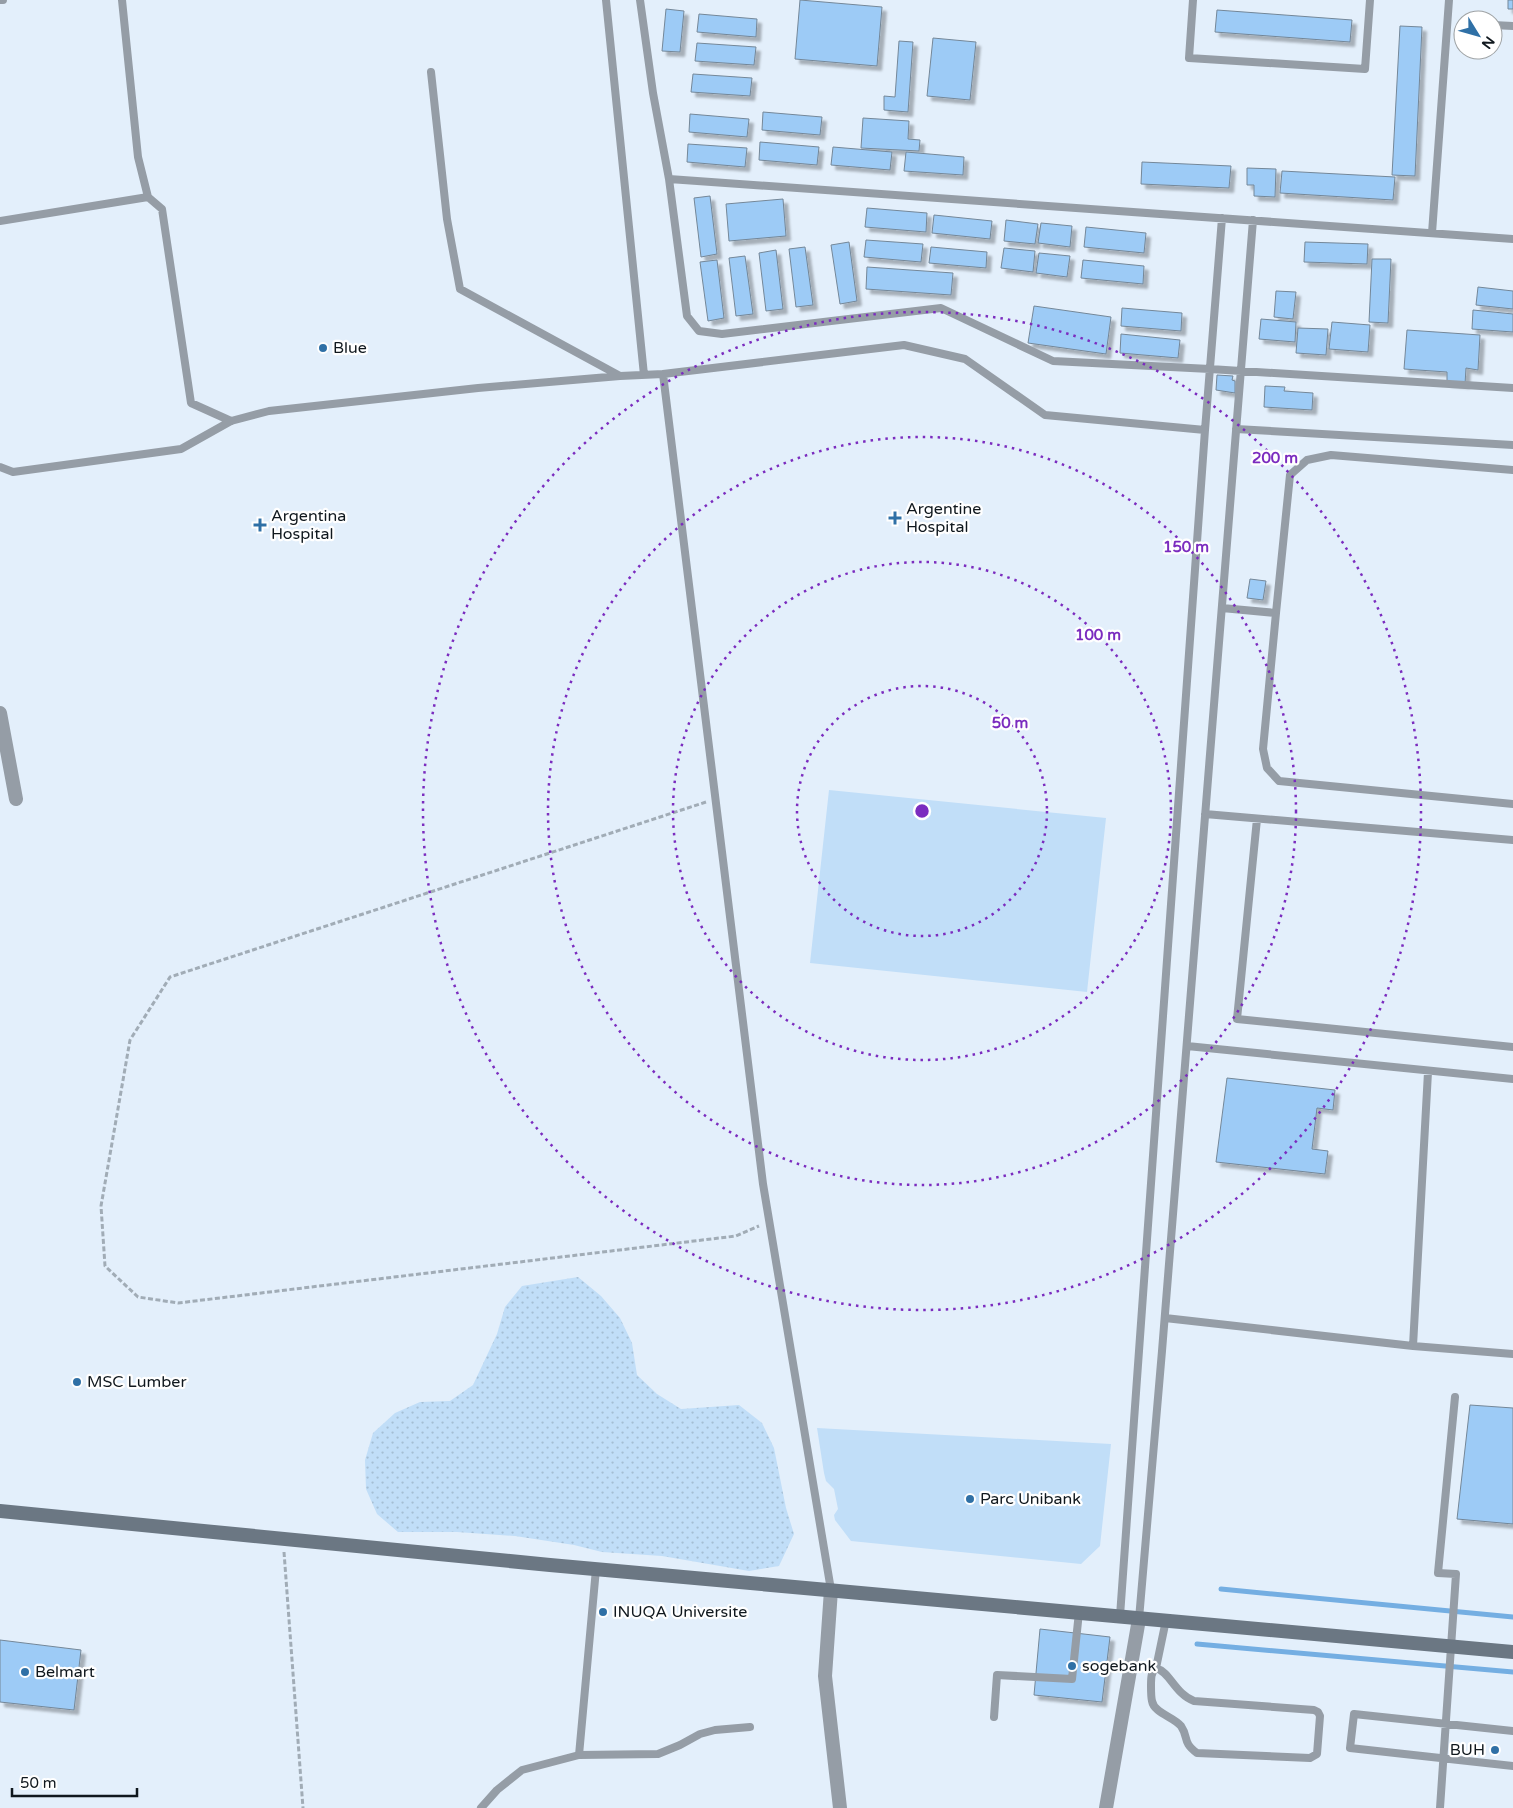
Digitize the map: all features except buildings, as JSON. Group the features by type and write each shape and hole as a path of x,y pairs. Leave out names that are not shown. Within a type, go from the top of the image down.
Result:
{"main road":[{"path":"0,1511 596,1569 1513,1652"}],"street":[{"path":"0,713 16,799"},
{"path":"831,1590 825,1676 840,1808"},
{"path":"1106,1808 1139,1619"}],"lane":[{"path":"122,0 138,157 148,197 162,209 191,403 231,420"},
{"path":"606,0 644,375"},
{"path":"640,0 653,93 669,179 687,316 699,331 722,334 941,308 1053,361 1513,388"},
{"path":"1193,0 1189,58 1365,69 1370,0"},
{"path":"1432,233 1450,0"},
{"path":"431,72 447,219 460,289 620,376"},
{"path":"669,179 1513,239"},
{"path":"0,221 148,197"},
{"path":"1120,1616 1205,430 1222,218"},
{"path":"1139,1619 1253,220"},
{"path":"0,467 13,472 181,449 231,420 269,410 478,388 663,374 904,345 965,359 1045,415 1205,430"},
{"path":"663,374 763,1184 831,1590"},
{"path":"1236,430 1513,445"},
{"path":"1513,470 1331,455 1307,460 1290,475 1262,749 1267,768 1279,781 1513,804"},
{"path":"1222,608 1276,613"},
{"path":"1205,814 1513,840"},
{"path":"1257,819 1237,1019 1513,1047"},
{"path":"1187,1046 1428,1072 1513,1079"},
{"path":"1413,1346 1428,1072"},
{"path":"1165,1318 1413,1346 1513,1354"},
{"path":"1440,1808 1456,1574 1438,1573 1455,1397"},
{"path":"580,1755 596,1569"},
{"path":"994,1717 997,1675 1072,1679 1079,1612"},
{"path":"1156,1668 1164,1672 1186,1698 1194,1701 1314,1710 1318,1712 1320,1716 1316,1754 1310,1758 1197,1753 1186,1741 1184,1731 1176,1721 1152,1704 1151,1676 1156,1668 1166,1620"},
{"path":"1513,1731 1354,1714 1350,1748 1513,1766"},
{"path":"480,1808 522,1770 580,1755 658,1754 700,1734 715,1730 750,1727"}],"path":[{"path":"716,799 170,977 130,1040 101,1206 106,1266 138,1297 178,1303 736,1236 770,1222"},
{"path":"283,1538 303,1808"}],"shaded area":[{"path":"829,790 1106,818 1087,992 810,963"},
{"path":"578,1277 601,1296 620,1318 632,1343 637,1375 657,1394 681,1409 739,1405 762,1423 774,1448 786,1508 794,1534 779,1566 749,1571 662,1556 602,1552 574,1545 515,1536 457,1532 398,1532 377,1514 366,1489 365,1460 373,1433 395,1413 420,1402 450,1401 473,1385 497,1334 505,1307 522,1286"},
{"name":"Parc Unibank","path":"817,1428 1111,1444 1100,1546 1081,1564 851,1541 835,1520 834,1515 838,1509 834,1489 826,1481"}],"waterway":[{"path":"1221,1589 1513,1617"},
{"path":"1197,1644 1513,1672"}],"place":[{"name":"Blue","path":"323,348"},
{"name":"Argentine Hospital","path":"895,518"},
{"name":"Argentina Hospital","path":"260,525"},
{"name":"MSC Lumber","path":"77,1382"},
{"name":"Parc Unibank","path":"970,1499"},
{"name":"INUQA Universite","path":"603,1612"},
{"name":"sogebank","path":"1072,1666"},
{"name":"Belmart","path":"25,1672"},
{"name":"BUH","path":"1495,1750"}]}
